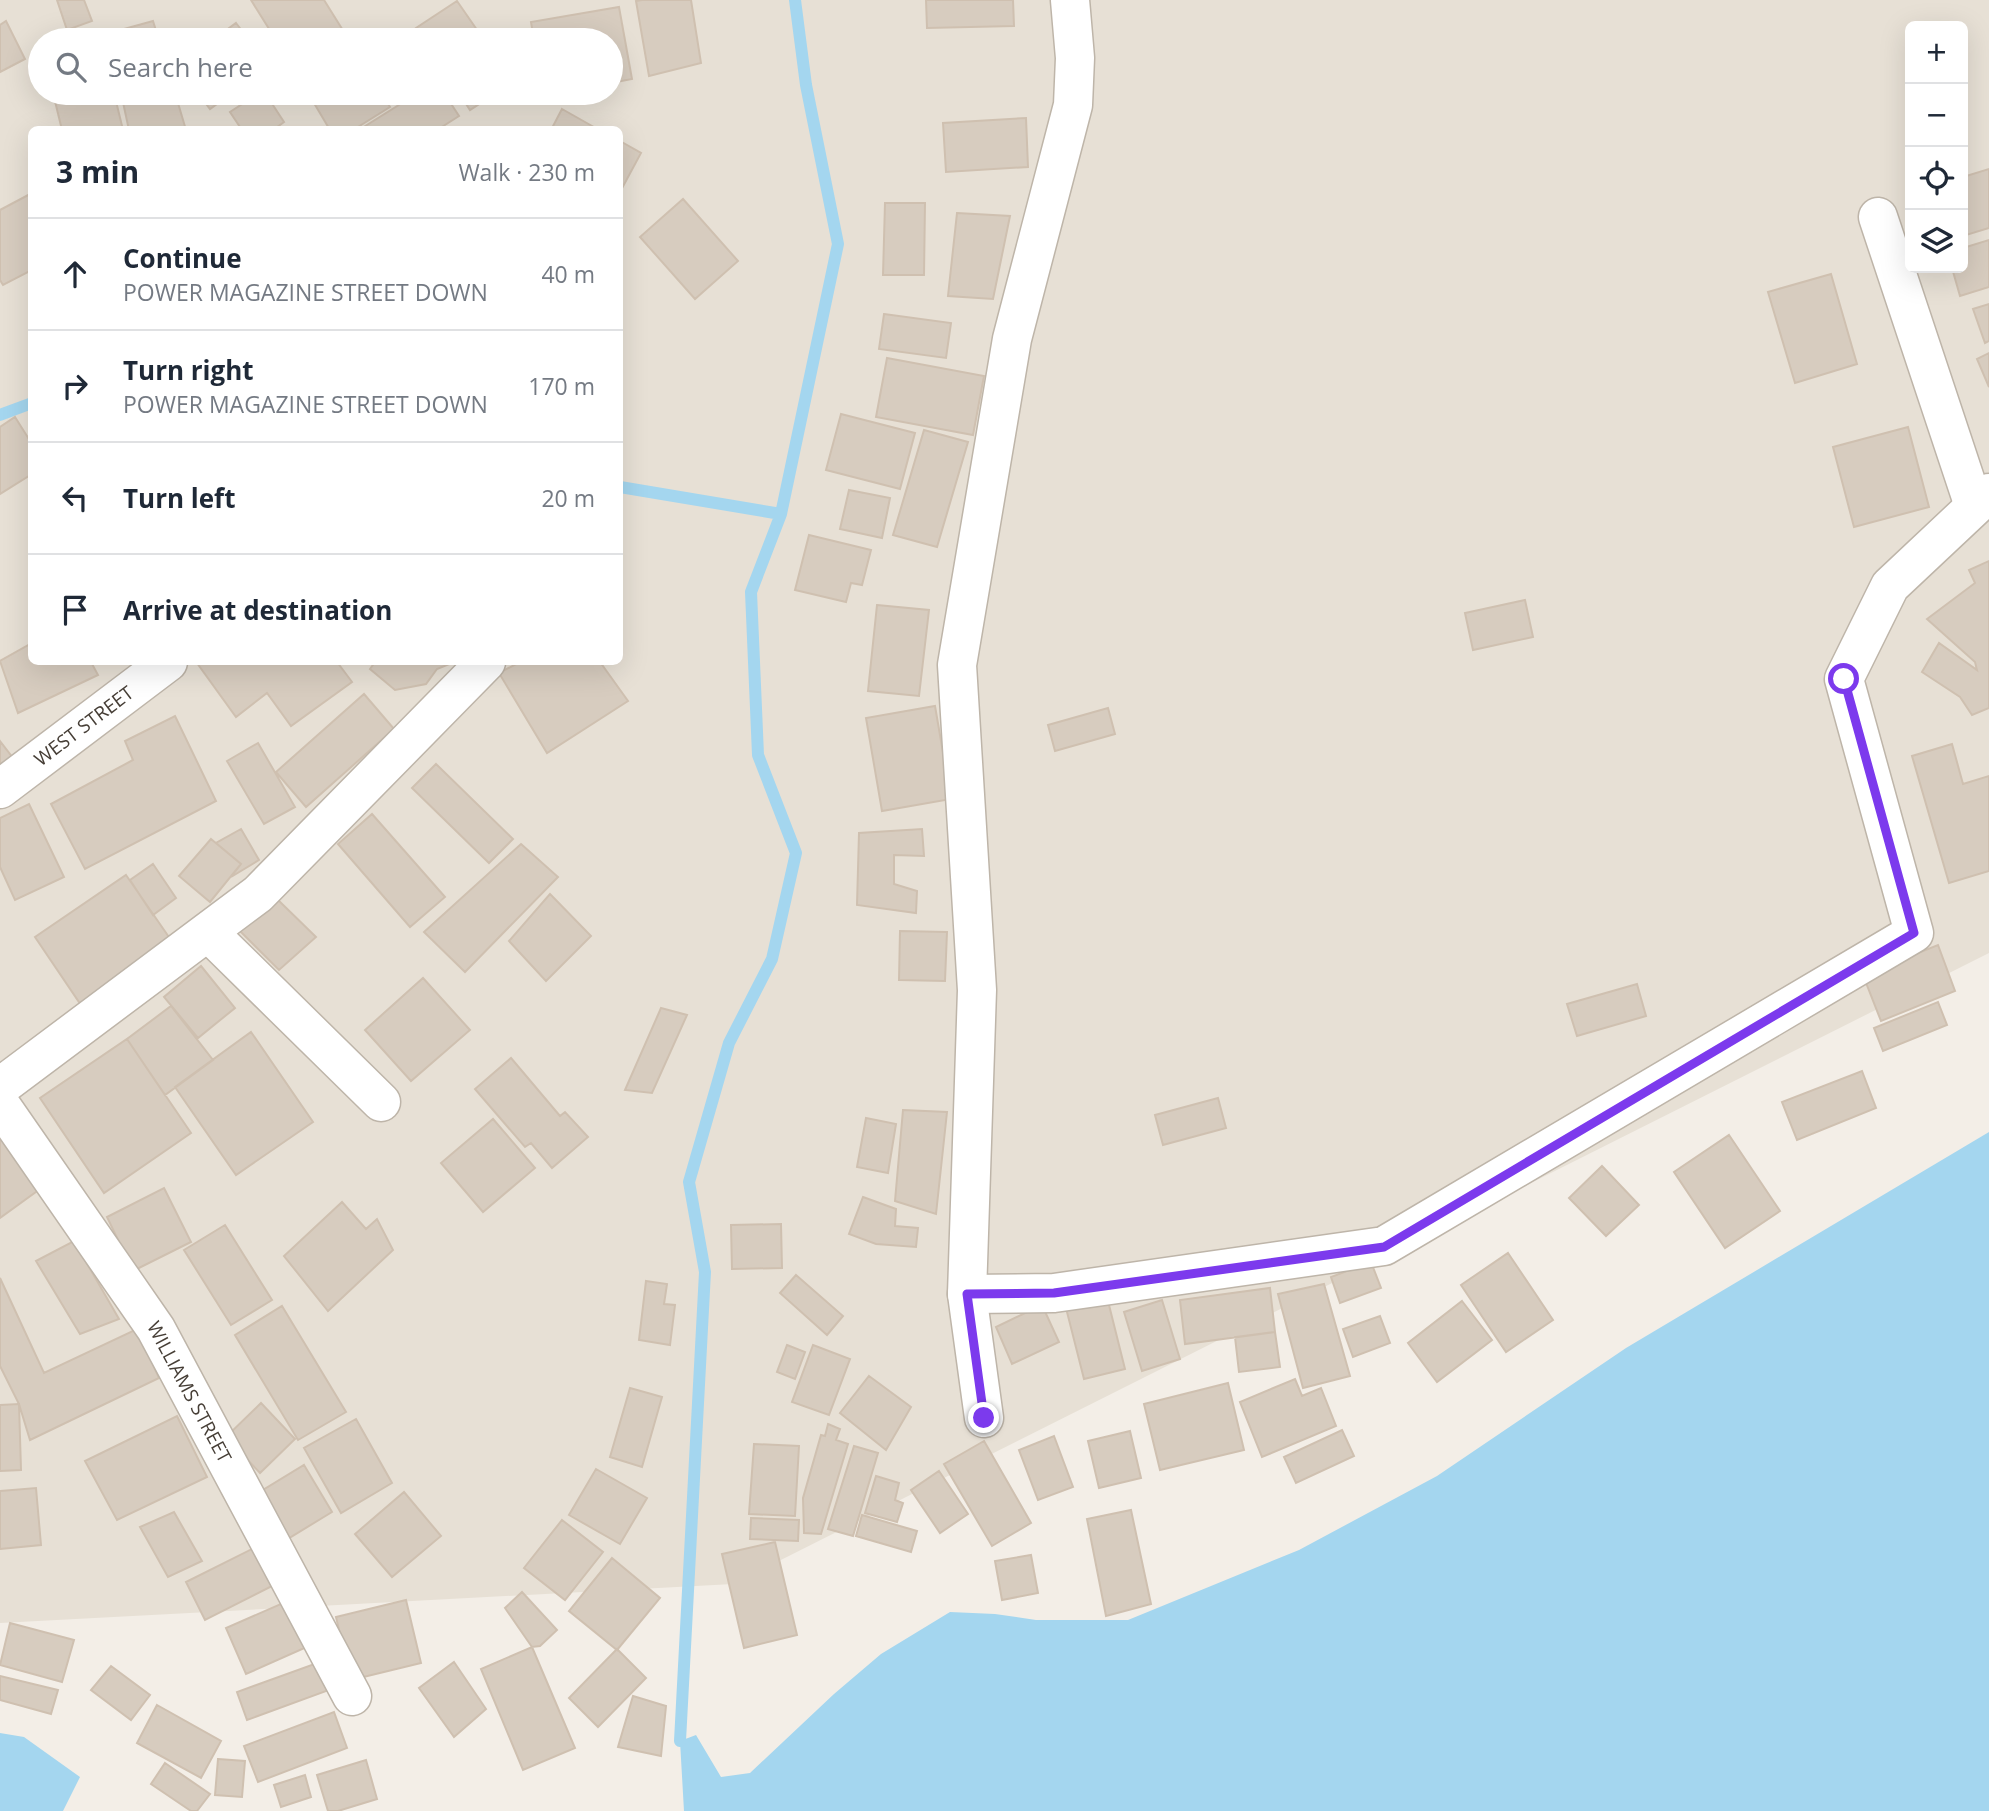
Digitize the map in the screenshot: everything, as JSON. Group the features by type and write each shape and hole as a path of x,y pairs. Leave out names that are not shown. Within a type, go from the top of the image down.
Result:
{"street":[{"path":"984,1418 967,1294 977,990 957,665 1012,339 1073,105 1075,58 1070,0"},
{"path":"967,1294 1054,1293 1384,1247 1914,933 1844,679 1890,586 1982,499 1878,217"},
{"name":"WEST STREET","path":"0,789 164,665"},
{"path":"0,1087 258,894 483,665"},
{"path":"209,933 381,1102"},
{"name":"WILLIAMS STREET","path":"0,1104 156,1329 352,1696"}],"shaded area":[{"path":"0,0 1989,0 1989,953 733,1584 0,1623"}],"water":[{"path":"1989,1132 1989,1811 684,1811 680,1741 696,1735 721,1777 750,1773 881,1654 950,1612 995,1614 1036,1620 1128,1620 1299,1550 1437,1476 1626,1348"},
{"path":"0,1733 24,1737 80,1777 63,1811 0,1811"}],"building":[{"path":"57,0 84,0 92,21 66,28"},
{"path":"251,0 324,0 342,28 268,28"},
{"path":"691,0 701,63 649,76 636,1"},
{"path":"926,0 1013,0 1014,26 927,28"},
{"path":"457,1 476,28 416,28"},
{"path":"619,7 623,28 532,28 531,22"},
{"path":"6,21 25,59 0,72 0,25"},
{"path":"153,21 155,28 128,28"},
{"path":"623,29 632,79 623,81"},
{"path":"56,105 117,105 122,126 61,126"},
{"path":"124,105 179,105 185,126 128,126"},
{"path":"241,105 273,105 284,122 278,126 239,126 230,112"},
{"path":"315,105 390,107 359,126 328,126"},
{"path":"399,105 452,105 459,116 443,126 365,126"},
{"path":"562,109 592,126 553,126"},
{"path":"1026,118 1028,167 946,172 943,123"},
{"path":"623,143 641,153 623,186"},
{"path":"1989,169 1989,228 1968,234 1968,210 1968,175"},
{"path":"28,195 28,272 3,285 0,280 0,210"},
{"path":"683,199 738,261 695,299 640,237"},
{"path":"885,203 925,203 924,275 883,275"},
{"path":"957,213 1010,216 993,299 948,296"},
{"path":"1989,240 1989,287 1960,296 1953,273 1968,273 1968,246"},
{"path":"1831,274 1857,364 1795,383 1768,292"},
{"path":"1989,304 1989,341 1985,343 1973,309"},
{"path":"884,314 951,323 946,358 879,349"},
{"path":"1989,353 1989,387 1977,359"},
{"path":"887,358 984,376 973,435 876,417"},
{"path":"841,414 915,433 900,489 826,470"},
{"path":"15,417 28,438 28,476 0,494 0,427"},
{"path":"1908,427 1929,507 1854,527 1833,447"},
{"path":"924,430 968,442 937,547 893,535"},
{"path":"849,490 890,498 882,538 840,529"},
{"path":"809,535 871,550 862,585 851,583 846,602 795,590"},
{"path":"1989,561 1989,708 1972,715 1960,697 1922,672 1939,643 1977,670 1975,662 1927,619 1975,583 1969,570"},
{"path":"1525,600 1533,637 1473,650 1465,613"},
{"path":"877,605 929,610 919,696 868,691"},
{"path":"28,645 28,665 93,665 98,675 18,713 0,661"},
{"path":"198,665 339,665 352,682 291,726 267,693 236,717"},
{"path":"373,665 447,665 437,669 426,684 395,690 370,669"},
{"path":"514,665 602,665 628,701 547,753 499,673"},
{"path":"364,694 394,729 306,807 276,772"},
{"path":"935,706 951,799 882,811 866,718"},
{"path":"1108,708 1115,734 1055,751 1048,725"},
{"path":"175,716 216,801 85,869 51,804 133,760 125,741"},
{"path":"0,741 20,767 0,782"},
{"path":"258,743 295,807 264,824 227,761"},
{"path":"1952,744 1963,784 1989,776 1989,871 1949,883 1912,756"},
{"path":"436,764 513,839 489,863 412,788"},
{"path":"29,804 64,877 15,900 0,867 0,818"},
{"path":"372,814 445,897 410,927 338,844"},
{"path":"241,829 259,860 231,877 241,864 216,843"},
{"path":"922,829 924,856 894,855 894,884 917,891 916,913 857,905 859,833"},
{"path":"211,839 241,864 210,902 179,876"},
{"path":"521,844 558,877 465,972 424,932"},
{"path":"153,864 176,898 153,915 130,880"},
{"path":"126,875 173,943 81,1005 35,937"},
{"path":"550,894 591,936 546,981 509,941"},
{"path":"276,898 316,937 279,970 240,931"},
{"path":"900,931 947,932 945,981 899,980"},
{"path":"1938,945 1955,991 1881,1021 1863,975"},
{"path":"201,966 235,1008 198,1038 164,997"},
{"path":"423,978 470,1030 411,1081 365,1030"},
{"path":"1637,984 1646,1016 1577,1036 1567,1004"},
{"path":"1938,1002 1947,1025 1883,1051 1874,1028"},
{"path":"171,1006 213,1060 165,1095 127,1039"},
{"path":"661,1008 687,1015 652,1093 625,1090"},
{"path":"251,1032 313,1122 236,1175 175,1087"},
{"path":"127,1039 191,1133 104,1193 40,1098"},
{"path":"511,1058 560,1116 565,1112 588,1137 552,1168 531,1143 525,1147 475,1089"},
{"path":"1862,1071 1876,1108 1797,1140 1782,1102"},
{"path":"1218,1098 1226,1128 1163,1145 1155,1115"},
{"path":"903,1110 947,1112 936,1214 895,1201"},
{"path":"866,1118 896,1124 888,1173 857,1167"},
{"path":"493,1119 535,1168 483,1212 441,1163"},
{"path":"0,1134 40,1189 0,1218"},
{"path":"1729,1135 1780,1211 1725,1248 1674,1172"},
{"path":"1602,1166 1639,1205 1606,1236 1569,1198"},
{"path":"164,1188 191,1242 133,1271 107,1217"},
{"path":"863,1197 896,1209 895,1226 918,1228 916,1247 876,1244 849,1234"},
{"path":"342,1202 366,1229 377,1219 393,1250 328,1311 284,1256"},
{"path":"781,1224 782,1268 732,1269 731,1225"},
{"path":"225,1225 272,1300 231,1325 184,1250"},
{"path":"74,1241 119,1319 80,1334 36,1261"},
{"path":"1508,1253 1553,1320 1506,1352 1461,1285"},
{"path":"1371,1262 1381,1288 1340,1303 1331,1277"},
{"path":"796,1275 843,1316 827,1335 780,1293"},
{"path":"0,1278 44,1373 137,1329 159,1378 30,1440 19,1404 0,1366"},
{"path":"646,1281 667,1284 664,1304 675,1305 670,1345 639,1340"},
{"path":"1324,1284 1350,1376 1303,1388 1278,1294"},
{"path":"1270,1288 1275,1332 1185,1344 1180,1300"},
{"path":"1107,1297 1125,1369 1084,1379 1066,1308"},
{"path":"1162,1300 1180,1359 1142,1371 1124,1312"},
{"path":"1462,1301 1492,1340 1437,1382 1408,1343"},
{"path":"1042,1305 1059,1342 1012,1364 996,1327"},
{"path":"282,1306 346,1412 298,1440 235,1335"},
{"path":"1380,1316 1390,1343 1353,1357 1343,1329"},
{"path":"1275,1332 1280,1367 1239,1372 1235,1337"},
{"path":"787,1345 805,1352 795,1379 777,1372"},
{"path":"813,1345 850,1359 829,1415 792,1402"},
{"path":"869,1376 911,1407 886,1450 840,1413"},
{"path":"1295,1379 1302,1396 1321,1388 1336,1426 1262,1457 1240,1402"},
{"path":"1228,1383 1244,1450 1160,1470 1144,1404"},
{"path":"630,1388 662,1397 642,1467 610,1457"},
{"path":"261,1403 295,1439 260,1473 226,1437"},
{"path":"19,1404 21,1470 0,1471 0,1405"},
{"path":"177,1416 207,1477 117,1520 85,1461"},
{"path":"356,1419 392,1483 341,1513 304,1448"},
{"path":"828,1424 840,1429 836,1440 848,1444 821,1534 804,1533 803,1498 821,1435 825,1436"},
{"path":"1342,1430 1354,1456 1296,1483 1284,1457"},
{"path":"1130,1431 1141,1478 1099,1488 1088,1441"},
{"path":"1054,1436 1073,1487 1038,1500 1019,1450"},
{"path":"984,1441 1031,1523 992,1546 944,1464"},
{"path":"754,1444 799,1446 795,1516 749,1514"},
{"path":"854,1446 878,1453 853,1536 828,1529"},
{"path":"304,1465 332,1512 281,1543 253,1496"},
{"path":"596,1469 647,1498 620,1544 569,1515"},
{"path":"939,1471 968,1514 940,1533 911,1490"},
{"path":"876,1476 899,1483 895,1500 903,1503 897,1522 865,1513"},
{"path":"36,1488 41,1545 0,1549 0,1491"},
{"path":"404,1492 441,1536 392,1577 355,1534"},
{"path":"1131,1510 1151,1604 1106,1616 1087,1519"},
{"path":"174,1512 202,1561 168,1577 140,1527"},
{"path":"862,1515 917,1531 911,1552 856,1536"},
{"path":"751,1518 799,1520 798,1541 750,1539"},
{"path":"562,1520 603,1552 565,1600 524,1568"},
{"path":"775,1542 797,1635 744,1648 722,1554"},
{"path":"256,1547 274,1585 205,1620 186,1582"},
{"path":"1031,1555 1038,1593 1002,1600 995,1561"},
{"path":"612,1558 660,1598 617,1650 569,1611"},
{"path":"522,1592 557,1630 540,1646 532,1647 505,1608"},
{"path":"290,1600 309,1646 246,1674 226,1628"},
{"path":"406,1600 421,1663 351,1680 336,1617"},
{"path":"10,1623 74,1640 62,1682 0,1665"},
{"path":"532,1647 575,1748 523,1770 481,1669"},
{"path":"617,1649 646,1678 598,1727 569,1698"},
{"path":"320,1662 329,1690 247,1720 237,1692"},
{"path":"454,1662 486,1709 454,1737 419,1688"},
{"path":"111,1666 150,1695 131,1720 91,1690"},
{"path":"0,1676 58,1690 51,1714 0,1700"},
{"path":"633,1696 666,1706 661,1756 618,1747"},
{"path":"157,1705 221,1741 201,1778 137,1743"},
{"path":"334,1712 347,1748 258,1782 244,1746"},
{"path":"218,1759 245,1761 242,1797 215,1795"},
{"path":"366,1760 377,1799 338,1811 328,1811 317,1775"},
{"path":"165,1763 210,1794 197,1811 191,1811 151,1784"},
{"path":"305,1775 311,1797 281,1807 274,1785"}],"waterway":[{"path":"680,1741 705,1272 689,1182 729,1043 772,959 796,853 758,755 751,592 781,514 838,244 806,85 795,0"},
{"path":"0,415 28,404"},
{"path":"623,488 781,514"}],"route":[{"path":"984,1418 967,1294 1054,1293 1384,1247 1914,933 1844,679"}]}
